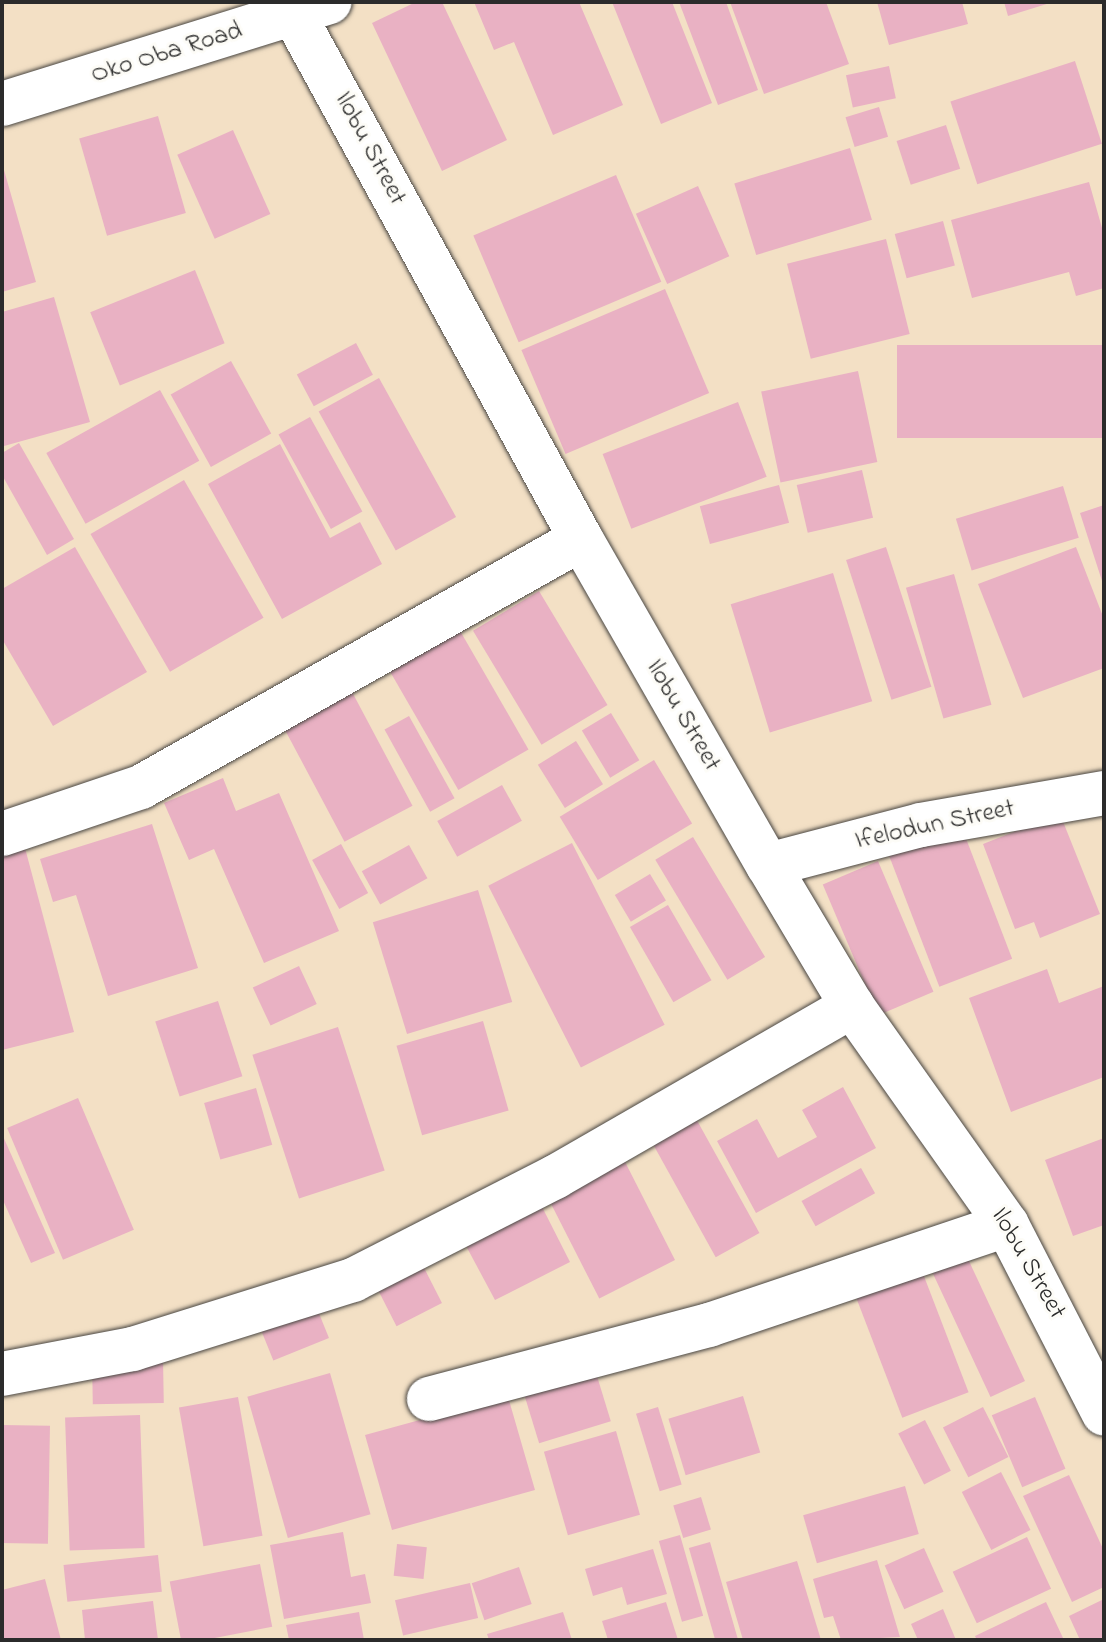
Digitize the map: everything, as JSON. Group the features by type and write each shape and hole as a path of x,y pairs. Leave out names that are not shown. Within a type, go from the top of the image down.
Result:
{"street":[{"name":"Oko Oba Road","path":"2,104 305,6"},
{"name":"Ilobu Street","path":"305,6 581,539 852,1006 1007,1225 1104,1414"},
{"path":"2,834 141,787 581,539"},
{"name":"Ifelodun Street","path":"768,865 921,825 1104,793"},
{"path":"2,1374 133,1349 353,1280 555,1177 852,1006"},
{"path":"429,1399 709,1325 1007,1225"}],"building":[{"path":"416,2 442,2 507,140 442,171 372,23"},
{"path":"474,2 579,2 623,105 553,135 514,42 494,50"},
{"path":"612,2 672,2 712,103 661,124"},
{"path":"679,2 726,2 758,90 718,105"},
{"path":"730,2 826,2 849,64 764,94"},
{"path":"877,2 962,2 968,24 889,45"},
{"path":"1004,2 1050,2 1050,3 1008,16"},
{"path":"1075,61 1102,144 977,184 950,101"},
{"path":"889,66 896,98 853,107 846,75"},
{"path":"879,107 888,137 855,147 846,117"},
{"path":"158,116 186,213 107,236 79,139"},
{"path":"946,125 960,169 911,185 897,141"},
{"path":"233,130 270,214 215,239 177,155"},
{"path":"850,148 872,220 756,255 734,183"},
{"path":"2,163 36,282 2,292"},
{"path":"616,175 661,282 519,342 473,236"},
{"path":"1089,182 1104,235 1104,288 1076,296 1069,272 972,298 951,220"},
{"path":"698,186 729,256 667,284 636,214"},
{"path":"943,221 955,265 907,278 895,234"},
{"path":"886,239 910,334 811,359 787,264"},
{"path":"195,270 225,343 120,386 90,312"},
{"path":"665,289 709,393 566,454 521,350"},
{"path":"54,297 90,422 4,446 2,312"},
{"path":"356,343 373,375 314,406 297,374"},
{"path":"897,345 1104,345 1104,438 897,438"},
{"path":"231,361 271,434 211,467 171,394"},
{"path":"858,371 877,462 780,483 761,392"},
{"path":"379,378 456,517 396,551 319,411"},
{"path":"160,390 199,461 86,524 46,453"},
{"path":"738,402 767,477 631,529 603,454"},
{"path":"310,417 362,511 331,529 279,434"},
{"path":"19,443 74,539 47,555 2,475 2,453"},
{"path":"280,444 330,538 360,522 382,564 282,619 208,484"},
{"path":"862,470 873,518 808,533 797,485"},
{"path":"184,480 264,618 170,672 90,534"},
{"path":"779,485 789,523 710,544 700,506"},
{"path":"1063,486 1079,538 972,570 956,519"},
{"path":"1104,505 1104,584 1103,584 1080,513"},
{"path":"75,547 147,672 53,726 2,639 2,589"},
{"path":"886,547 931,687 891,700 846,560"},
{"path":"1076,547 1104,619 1104,668 1023,698 978,584"},
{"path":"833,573 872,701 770,732 731,604"},
{"path":"954,574 991,705 943,719 906,588"},
{"path":"539,591 608,705 541,745 473,631"},
{"path":"459,629 528,749 458,790 389,670"},
{"path":"351,690 413,806 345,842 283,726"},
{"path":"611,713 639,760 610,778 582,731"},
{"path":"409,716 455,798 430,812 385,730"},
{"path":"576,741 603,784 565,808 538,765"},
{"path":"654,760 692,823 598,880 560,817"},
{"path":"223,778 236,811 279,793 339,931 264,963 214,849 189,860 164,803"},
{"path":"502,785 522,821 457,857 437,821"},
{"path":"1060,814 1100,914 1040,938 1034,922 1015,929 983,844"},
{"path":"152,824 198,968 108,996 76,895 53,902 40,859"},
{"path":"962,828 1012,959 939,987 889,856"},
{"path":"693,837 765,957 727,980 655,860"},
{"path":"572,843 665,1025 581,1067 488,886"},
{"path":"341,844 368,893 339,909 312,860"},
{"path":"409,845 427,878 380,904 362,871"},
{"path":"25,848 74,1032 2,1050 2,854"},
{"path":"878,861 933,992 878,1015 823,884"},
{"path":"650,874 666,901 631,922 615,895"},
{"path":"478,890 512,1002 407,1034 373,922"},
{"path":"668,905 712,980 673,1002 630,927"},
{"path":"299,966 317,1004 271,1026 253,988"},
{"path":"1047,969 1059,1003 1104,986 1104,1077 1011,1112 969,998"},
{"path":"218,1001 242,1076 180,1097 155,1021"},
{"path":"483,1021 509,1110 422,1135 396,1046"},
{"path":"338,1027 385,1171 299,1198 252,1055"},
{"path":"843,1087 876,1148 756,1213 717,1141 757,1119 778,1158 817,1137 802,1110"},
{"path":"256,1088 272,1145 220,1160 204,1103"},
{"path":"78,1098 134,1230 63,1260 7,1128"},
{"path":"694,1115 759,1233 716,1257 650,1139"},
{"path":"2,1134 55,1253 31,1263 2,1198"},
{"path":"1104,1138 1104,1225 1073,1236 1045,1160"},
{"path":"621,1154 675,1260 599,1299 545,1193"},
{"path":"861,1168 875,1193 816,1226 802,1201"},
{"path":"535,1193 570,1262 495,1300 465,1244"},
{"path":"962,1246 1025,1381 991,1397 928,1262"},
{"path":"417,1254 442,1303 397,1326 372,1277"},
{"path":"922,1271 969,1392 902,1418 856,1296"},
{"path":"314,1301 329,1338 273,1361 258,1323"},
{"path":"163,1358 164,1403 93,1404 92,1359"},
{"path":"593,1363 611,1421 539,1443 521,1385"},
{"path":"330,1373 371,1514 288,1538 247,1397"},
{"path":"504,1383 535,1490 392,1530 365,1435 438,1415"},
{"path":"743,1396 760,1452 686,1475 668,1419"},
{"path":"238,1397 262,1536 203,1546 179,1407"},
{"path":"1035,1397 1065,1469 1022,1487 992,1415"},
{"path":"658,1407 682,1484 660,1491 636,1414"},
{"path":"983,1407 1008,1457 968,1477 943,1427"},
{"path":"140,1415 145,1548 70,1551 65,1418"},
{"path":"925,1420 951,1471 924,1484 898,1434"},
{"path":"2,1425 50,1426 48,1544 2,1543"},
{"path":"616,1431 640,1515 568,1535 544,1452"},
{"path":"1001,1472 1031,1530 991,1550 962,1492"},
{"path":"1069,1475 1104,1551 1104,1587 1072,1602 1023,1496"},
{"path":"905,1486 919,1534 817,1563 803,1515"},
{"path":"701,1497 711,1530 683,1538 673,1505"},
{"path":"343,1532 351,1577 365,1574 371,1603 284,1619 270,1545"},
{"path":"680,1535 703,1616 682,1622 659,1541"},
{"path":"1027,1537 1051,1589 977,1623 953,1572"},
{"path":"710,1542 738,1640 715,1640 689,1548"},
{"path":"397,1544 427,1547 423,1579 394,1576"},
{"path":"924,1548 944,1592 904,1609 885,1565"},
{"path":"653,1549 667,1594 627,1605 622,1587 593,1596 585,1569"},
{"path":"158,1555 162,1592 67,1602 64,1565"},
{"path":"877,1560 900,1637 841,1640 833,1616 824,1618 813,1579"},
{"path":"797,1561 821,1640 743,1640 726,1582"},
{"path":"260,1564 272,1627 204,1640 181,1640 170,1582"},
{"path":"519,1567 532,1604 484,1620 472,1583"},
{"path":"45,1579 61,1640 2,1640 2,1590"},
{"path":"470,1583 478,1618 403,1635 395,1600"},
{"path":"1104,1599 1104,1640 1080,1640 1069,1616"},
{"path":"153,1601 158,1640 85,1640 82,1610"},
{"path":"666,1602 678,1640 608,1640 602,1621"},
{"path":"1046,1602 1064,1640 977,1640 975,1636"},
{"path":"943,1609 956,1640 918,1640 911,1624"},
{"path":"359,1612 364,1640 289,1640 286,1625"},
{"path":"563,1612 572,1640 489,1640 487,1634"}]}
